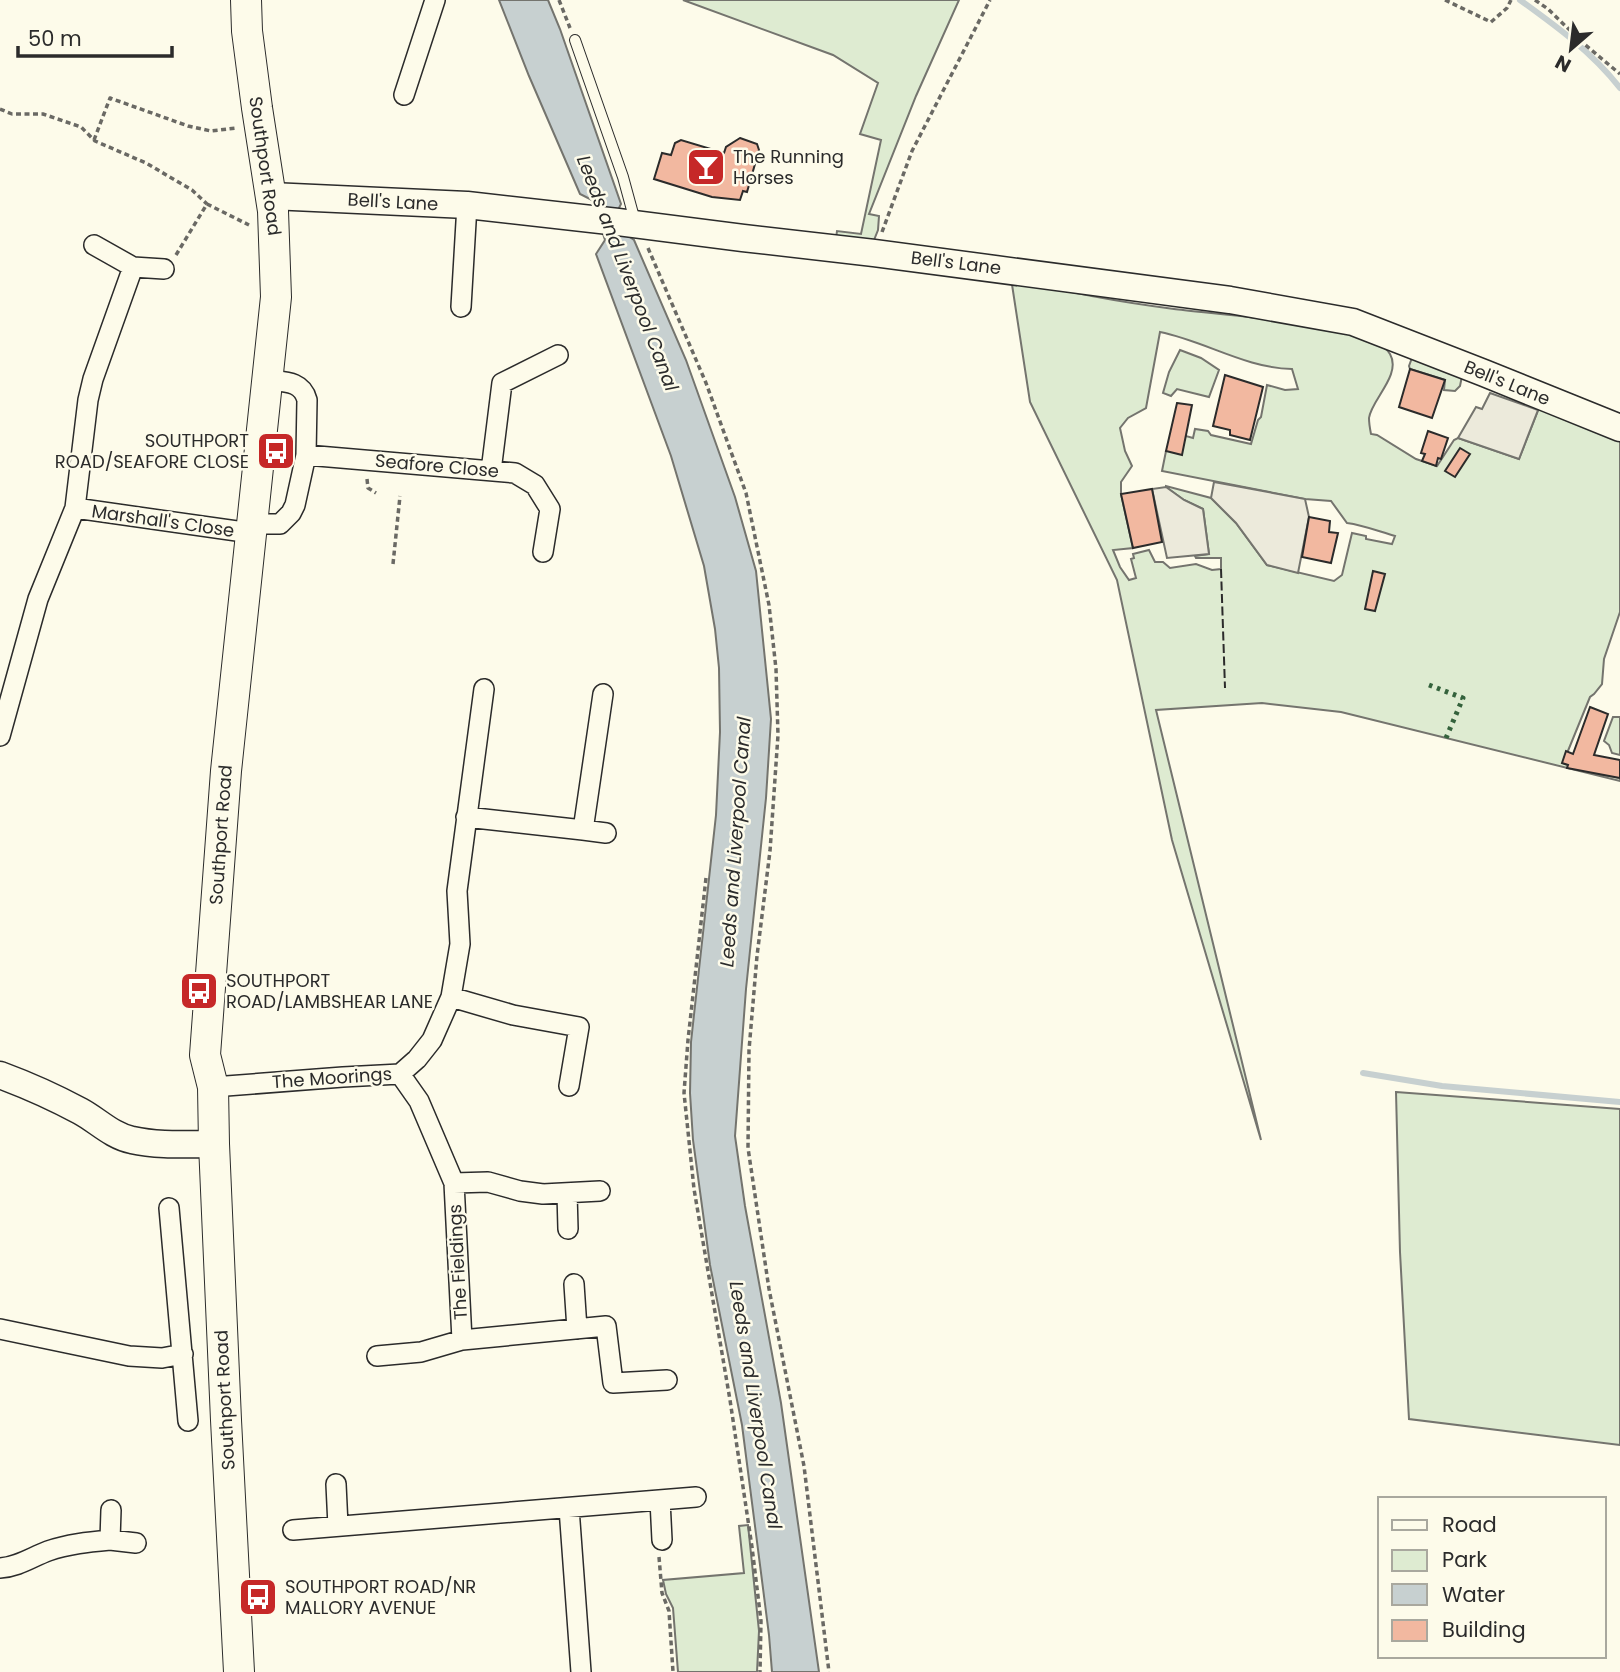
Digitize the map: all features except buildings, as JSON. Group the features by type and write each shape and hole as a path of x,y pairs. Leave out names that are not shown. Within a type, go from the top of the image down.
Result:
{"main road":[{"name":"Southport Road","path":"239,1672 213,1087 205,1055 226,771 276,297 271,196 247,31 246,0"}],"street":[{"path":"404,96 435,0"},
{"name":"Bell's Lane","path":"271,196 467,205 874,253 1230,300 1353,322 1620,428"},
{"path":"461,307 467,205"},
{"path":"94,245 133,267 166,265"},
{"name":"Marshall's Close","path":"0,736 38,599 75,508 93,379 133,267"},
{"path":"492,471 502,383 558,355"},
{"path":"251,528 281,524 286,520 295,505 306,455 305,393 296,384 267,380"},
{"name":"Seafore Close","path":"306,455 515,473 535,485 550,509 543,552"},
{"name":"Marshall's Close","path":"75,508 251,528"},
{"name":"The Moorings","path":"213,1087 400,1074 432,1041 451,997 460,944 457,891 484,689"},
{"path":"583,830 603,694"},
{"path":"466,817 606,833"},
{"path":"451,997 513,1015 579,1027 569,1086"},
{"name":"The Fieldings","path":"400,1074 419,1101 454,1183 463,1340"},
{"path":"0,1075 82,1112 130,1140 214,1144"},
{"name":"The Fieldings","path":"454,1183 488,1181 520,1191 543,1194 600,1191"},
{"path":"567,1193 568,1229"},
{"path":"169,1208 188,1421"},
{"path":"574,1284 578,1329"},
{"name":"The Fieldings","path":"377,1356 421,1352 463,1340 607,1326 614,1383 667,1380"},
{"path":"0,1329 129,1356 162,1358 183,1353"},
{"path":"336,1484 338,1526"},
{"path":"293,1530 695,1497"},
{"path":"660,1500 660,1544"},
{"path":"569,1508 581,1672"},
{"path":"110,1540 111,1510"},
{"path":"0,1569 69,1545 110,1540 136,1543"}],"lane":[{"path":"575,40 623,177 628,223"}],"path":[{"path":"559,0 575,40"},
{"path":"874,253 912,151 990,0"},
{"path":"1445,0 1491,22 1507,8 1511,0"},
{"path":"1535,0 1620,74"},
{"path":"94,140 110,98 188,126 211,131 237,128"},
{"path":"0,109 12,114 43,114 81,127 94,140 172,177 207,204 255,228"},
{"path":"166,265 175,257 207,204"},
{"path":"628,223 706,383 746,493 769,605 776,669 778,735 770,851 749,1050 748,1148 769,1289 804,1466 829,1672"},
{"path":"367,473 368,488 376,494"},
{"path":"393,564 400,496"},
{"path":"706,878 684,1093 694,1189 752,1546 761,1621 760,1672"},
{"path":"660,1544 662,1593 669,1611 673,1672"}],"green space":[{"path":"683,0 959,0 916,96 869,214 879,216 874,240 836,238 837,231 861,234 881,140 860,134 878,83 833,55"},
{"path":"1011,278 1133,303 1324,328 1377,344 1390,354 1393,362 1389,379 1371,411 1371,434 1416,459 1437,466 1458,438 1519,459 1539,408 1620,439 1620,612 1604,659 1602,684 1590,697 1563,763 1568,765 1568,768 1620,778 1620,781 1341,712 1262,703 1156,710 1261,1140 1172,840 1117,580 1030,402","holes":["1160,332 1258,364 1292,369 1298,389 1285,390 1267,385 1261,417 1251,444 1195,429 1193,438 1186,436 1166,451 1162,471 1305,499 1331,501 1347,523 1395,536 1392,544 1352,533 1342,575 1334,581 1267,565 1236,523 1211,498 1166,486 1184,500 1203,509 1209,554 1195,556 1221,558 1221,569 1212,570 1196,564 1170,568 1163,562 1155,562 1149,550 1133,554 1134,558 1131,559 1136,578 1129,580 1113,550 1133,548 1121,494 1121,482 1132,466 1125,451 1120,428 1128,418 1146,408"]},
{"path":"1180,350 1201,358 1219,370 1209,397 1177,389 1171,396 1163,393 1169,372"},
{"path":"1413,355 1462,376 1460,386 1455,391 1444,390 1445,380 1410,369"},
{"path":"1613,717 1620,717 1620,755 1612,753 1604,741"},
{"path":"1396,1092 1620,1109 1620,1445 1409,1419 1400,1252"},
{"path":"748,1525 759,1631 757,1672 678,1672 673,1608 663,1580 744,1573 739,1526"}],"shaded area":[{"path":"1490,393 1538,410 1519,459 1458,438 1476,407 1482,409"},
{"path":"1214,482 1305,499 1309,517 1298,573 1267,565 1236,523 1211,498"},
{"path":"1166,487 1203,509 1209,554 1167,558 1152,489"}],"water":[{"name":"Leeds and Liverpool Canal","path":"499,0 548,0 621,204 615,216 617,228 634,240 686,360 735,497 756,571 771,719 735,1136 781,1403 819,1672 772,1672 742,1425 710,1265 693,1140 691,1042 716,815 720,732 719,668 704,566 671,456 596,254 605,240 592,200 580,194"}],"waterway":[{"path":"1520,0 1586,51 1620,88"},
{"path":"1363,1073 1442,1086 1620,1102"}],"hedge":[{"path":"1429,685 1463,698 1446,738"}],"fence":[{"path":"1221,569 1225,688"}],"place":[{"name":"The Running Horses","path":"706,167"},
{"name":"SOUTHPORT ROAD/SEAFORE CLOSE","path":"276,451"},
{"name":"SOUTHPORT ROAD/LAMBSHEAR LANE","path":"199,991"},
{"name":"SOUTHPORT ROAD/NR MALLORY AVENUE","path":"258,1597"}]}
